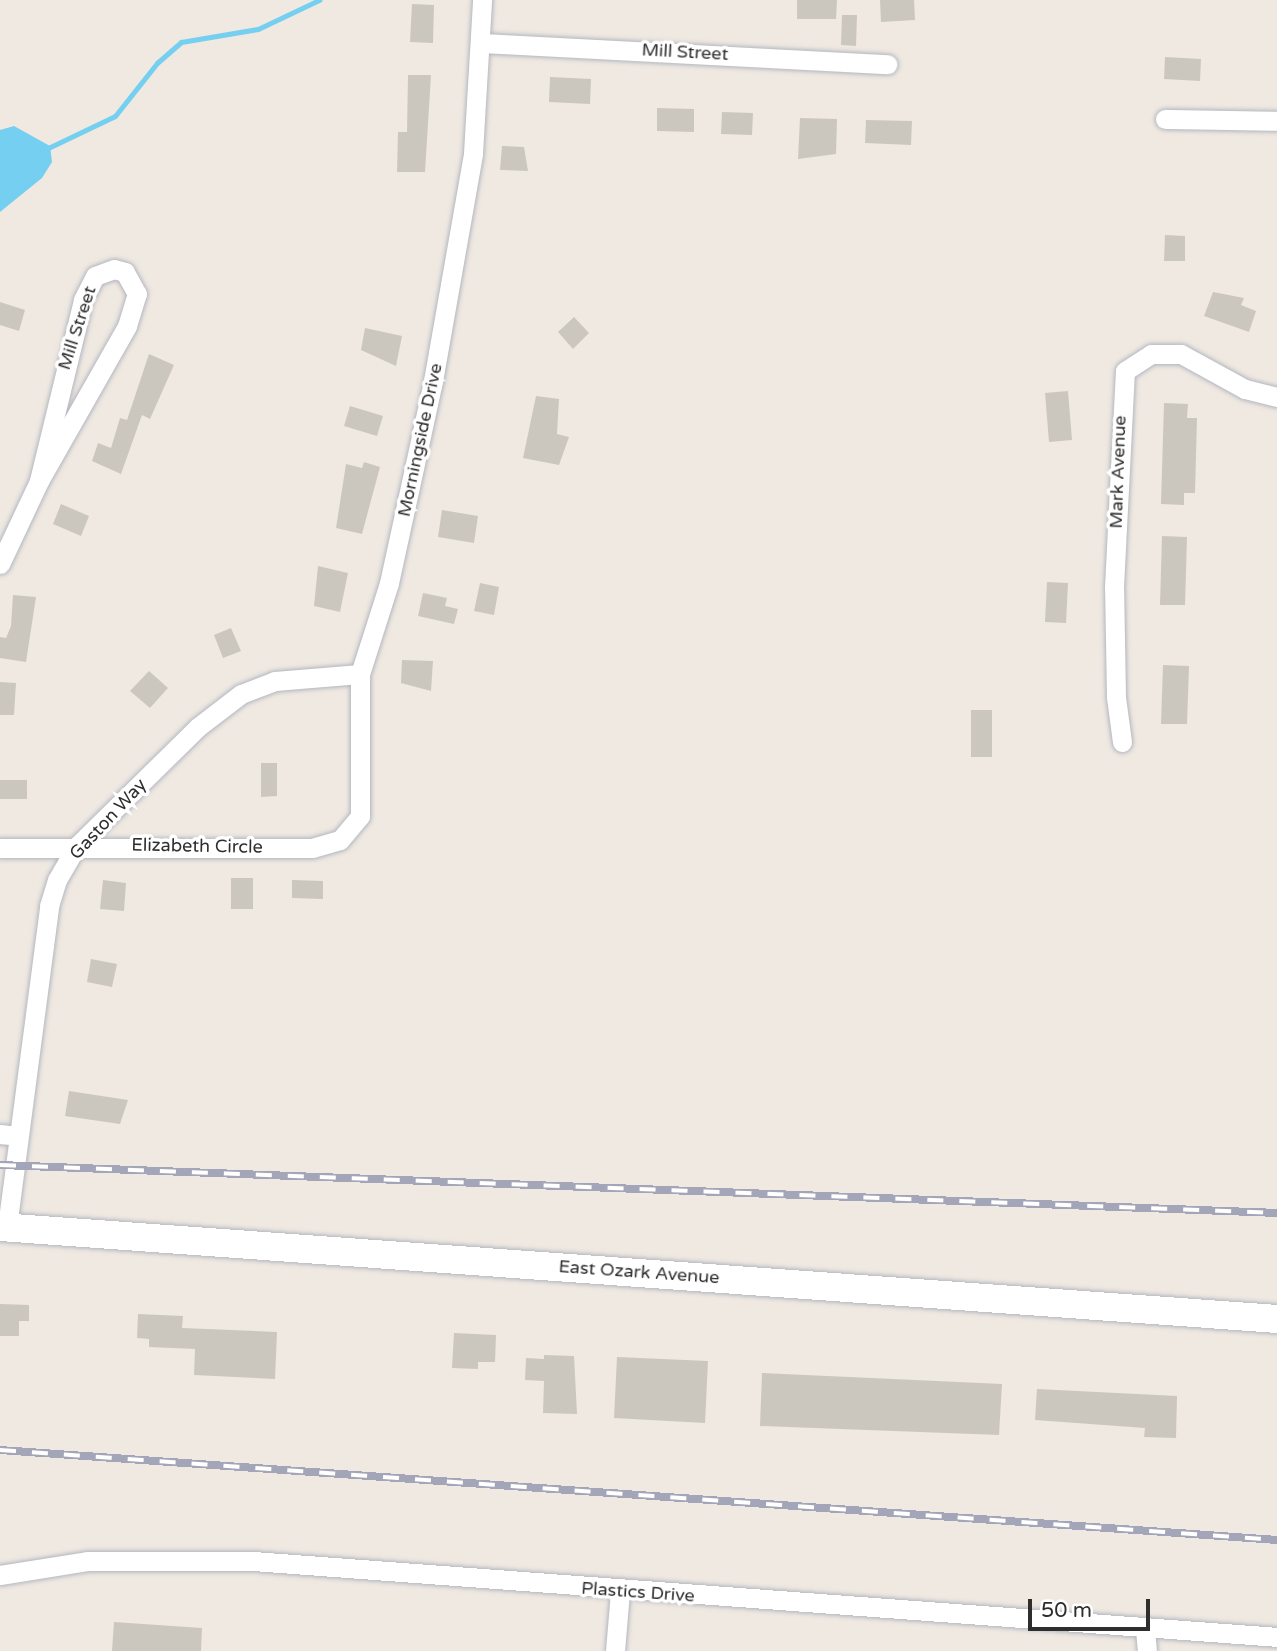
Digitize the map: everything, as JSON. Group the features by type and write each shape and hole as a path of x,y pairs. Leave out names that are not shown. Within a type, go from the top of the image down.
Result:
{"main road":[{"name":"East Ozark Avenue","path":"3,1227 1277,1318"}],"street":[{"name":"Morningside Drive","path":"312,848 340,840 363,805 360,674 376,635 430,394 473,153 482,43 482,0"},
{"name":"Mill Street","path":"482,43 887,64"},
{"path":"1165,119 1277,121"},
{"name":"Mill Street","path":"0,564 39,481 127,326 137,294 125,272 114,269 95,276 83,300 39,481"},
{"name":"Mark Avenue","path":"1122,742 1116,697 1114,587 1125,371 1151,354 1181,354 1245,389 1277,397"},
{"name":"Gaston Way","path":"3,1227 9,1135 49,906 57,880 77,846 198,727 241,694 275,681 360,674"},
{"name":"Elizabeth Circle","path":"0,848 60,851 77,846 312,848"},
{"name":"Plastics Drive","path":"0,1575 86,1561 253,1561 620,1591 1277,1637"},
{"path":"615,1651 620,1591"},
{"path":"1145,1629 1147,1651"}],"water":[{"path":"14,126 50,146 52,162 42,178 0,212 0,130"}],"building":[{"path":"797,0 837,0 836,19 797,19"},
{"path":"880,0 914,0 915,20 881,22"},
{"path":"412,4 434,5 433,43 410,42"},
{"path":"842,15 857,15 856,46 841,45"},
{"path":"1165,57 1201,59 1200,81 1164,79"},
{"path":"408,75 431,75 425,172 397,172 398,132 407,132"},
{"path":"550,77 591,79 590,104 549,102"},
{"path":"657,108 694,109 694,132 657,131"},
{"path":"722,112 753,113 752,135 721,134"},
{"path":"800,118 837,119 836,154 798,159"},
{"path":"866,120 912,121 911,145 865,143"},
{"path":"502,146 524,147 528,171 500,170"},
{"path":"1165,235 1185,236 1185,261 1164,261"},
{"path":"1213,292 1244,298 1241,305 1256,311 1249,332 1204,316"},
{"path":"0,302 25,310 19,331 0,325"},
{"path":"574,317 589,333 573,349 558,332"},
{"path":"365,328 402,336 396,366 361,350"},
{"path":"149,354 174,365 150,419 142,415 121,474 92,461 98,443 111,448 120,418 127,420"},
{"path":"1068,391 1072,440 1049,442 1045,393"},
{"path":"536,396 559,399 557,434 569,437 559,465 523,458"},
{"path":"1164,403 1188,404 1187,418 1197,418 1195,493 1184,493 1184,505 1161,504"},
{"path":"350,406 383,416 377,436 344,426"},
{"path":"364,462 380,467 362,534 336,528 346,464 362,468"},
{"path":"61,504 89,516 81,536 53,524"},
{"path":"442,510 478,516 474,543 438,537"},
{"path":"1162,536 1187,537 1185,605 1160,605"},
{"path":"318,566 348,573 340,612 314,606"},
{"path":"1047,582 1068,583 1066,623 1045,622"},
{"path":"480,583 499,587 494,615 474,611"},
{"path":"423,593 447,598 445,606 458,609 454,624 418,616"},
{"path":"13,595 36,597 26,662 0,658 0,637 6,638 11,626"},
{"path":"231,628 241,651 223,658 214,635"},
{"path":"402,660 433,661 431,691 401,683"},
{"path":"1163,665 1189,666 1187,724 1161,724"},
{"path":"149,671 168,688 150,708 130,691"},
{"path":"0,682 16,683 14,715 0,715"},
{"path":"971,710 992,710 992,757 971,757"},
{"path":"261,763 277,763 277,796 261,797"},
{"path":"0,780 27,780 27,799 0,799"},
{"path":"231,878 253,878 253,909 231,909"},
{"path":"103,880 126,883 124,911 100,909"},
{"path":"292,880 323,881 323,899 292,898"},
{"path":"91,959 117,964 112,987 87,982"},
{"path":"69,1091 128,1100 120,1124 65,1116"},
{"path":"0,1304 29,1305 29,1321 19,1321 19,1336 0,1336"},
{"path":"138,1314 183,1316 182,1328 277,1332 275,1379 194,1375 195,1349 149,1347 149,1339 137,1338"},
{"path":"454,1333 496,1335 495,1362 478,1362 478,1369 452,1368"},
{"path":"544,1355 574,1356 577,1414 543,1413 544,1381 525,1380 526,1358 544,1359"},
{"path":"617,1357 708,1361 705,1423 614,1418"},
{"path":"762,1373 1002,1384 999,1435 760,1426"},
{"path":"1037,1389 1177,1396 1176,1438 1144,1437 1145,1428 1035,1420"},
{"path":"114,1622 202,1628 201,1651 112,1651"}],"waterway":[{"path":"46,149 115,116 157,63 181,42 258,29 319,0"}],"railway":[{"path":"0,1165 1277,1213"},
{"path":"0,1450 1277,1540"}]}
